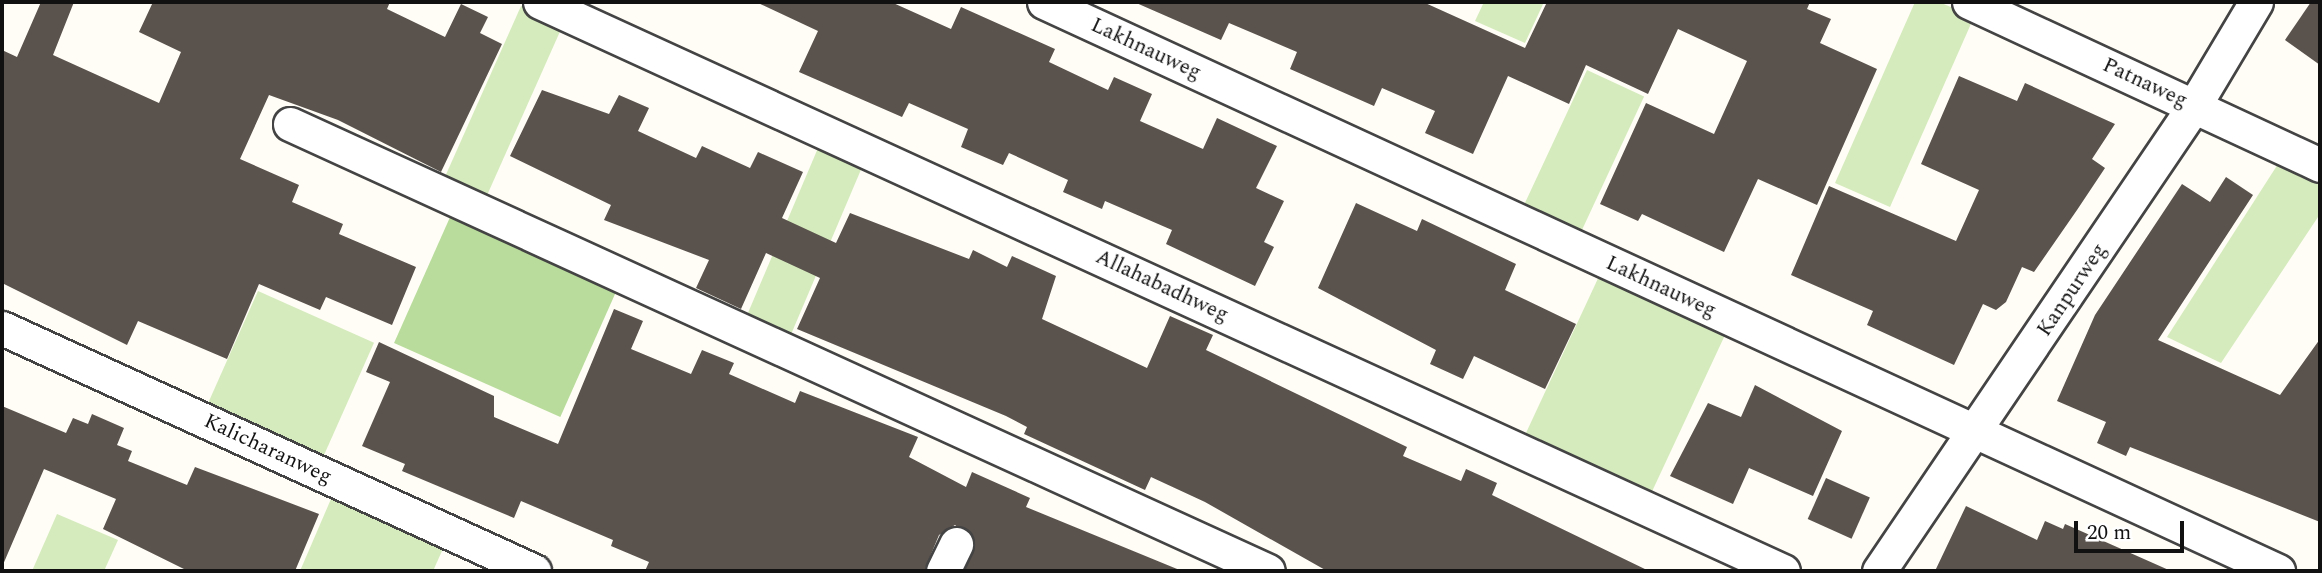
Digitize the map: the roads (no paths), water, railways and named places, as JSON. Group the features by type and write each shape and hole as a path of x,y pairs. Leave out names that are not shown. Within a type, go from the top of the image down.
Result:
{"street":[{"name":"Allahabadhweg","path":"540,2 1783,571"},
{"name":"Lakhnauweg","path":"1044,2 2278,571"},
{"name":"Patnaweg","path":"1969,2 2320,165"},
{"name":"Kanpurweg","path":"1878,571 1977,433 2194,106 2256,2"},
{"path":"290,124 1268,571"},
{"name":"Kalicharanweg","path":"2,327 534,571"}]}
